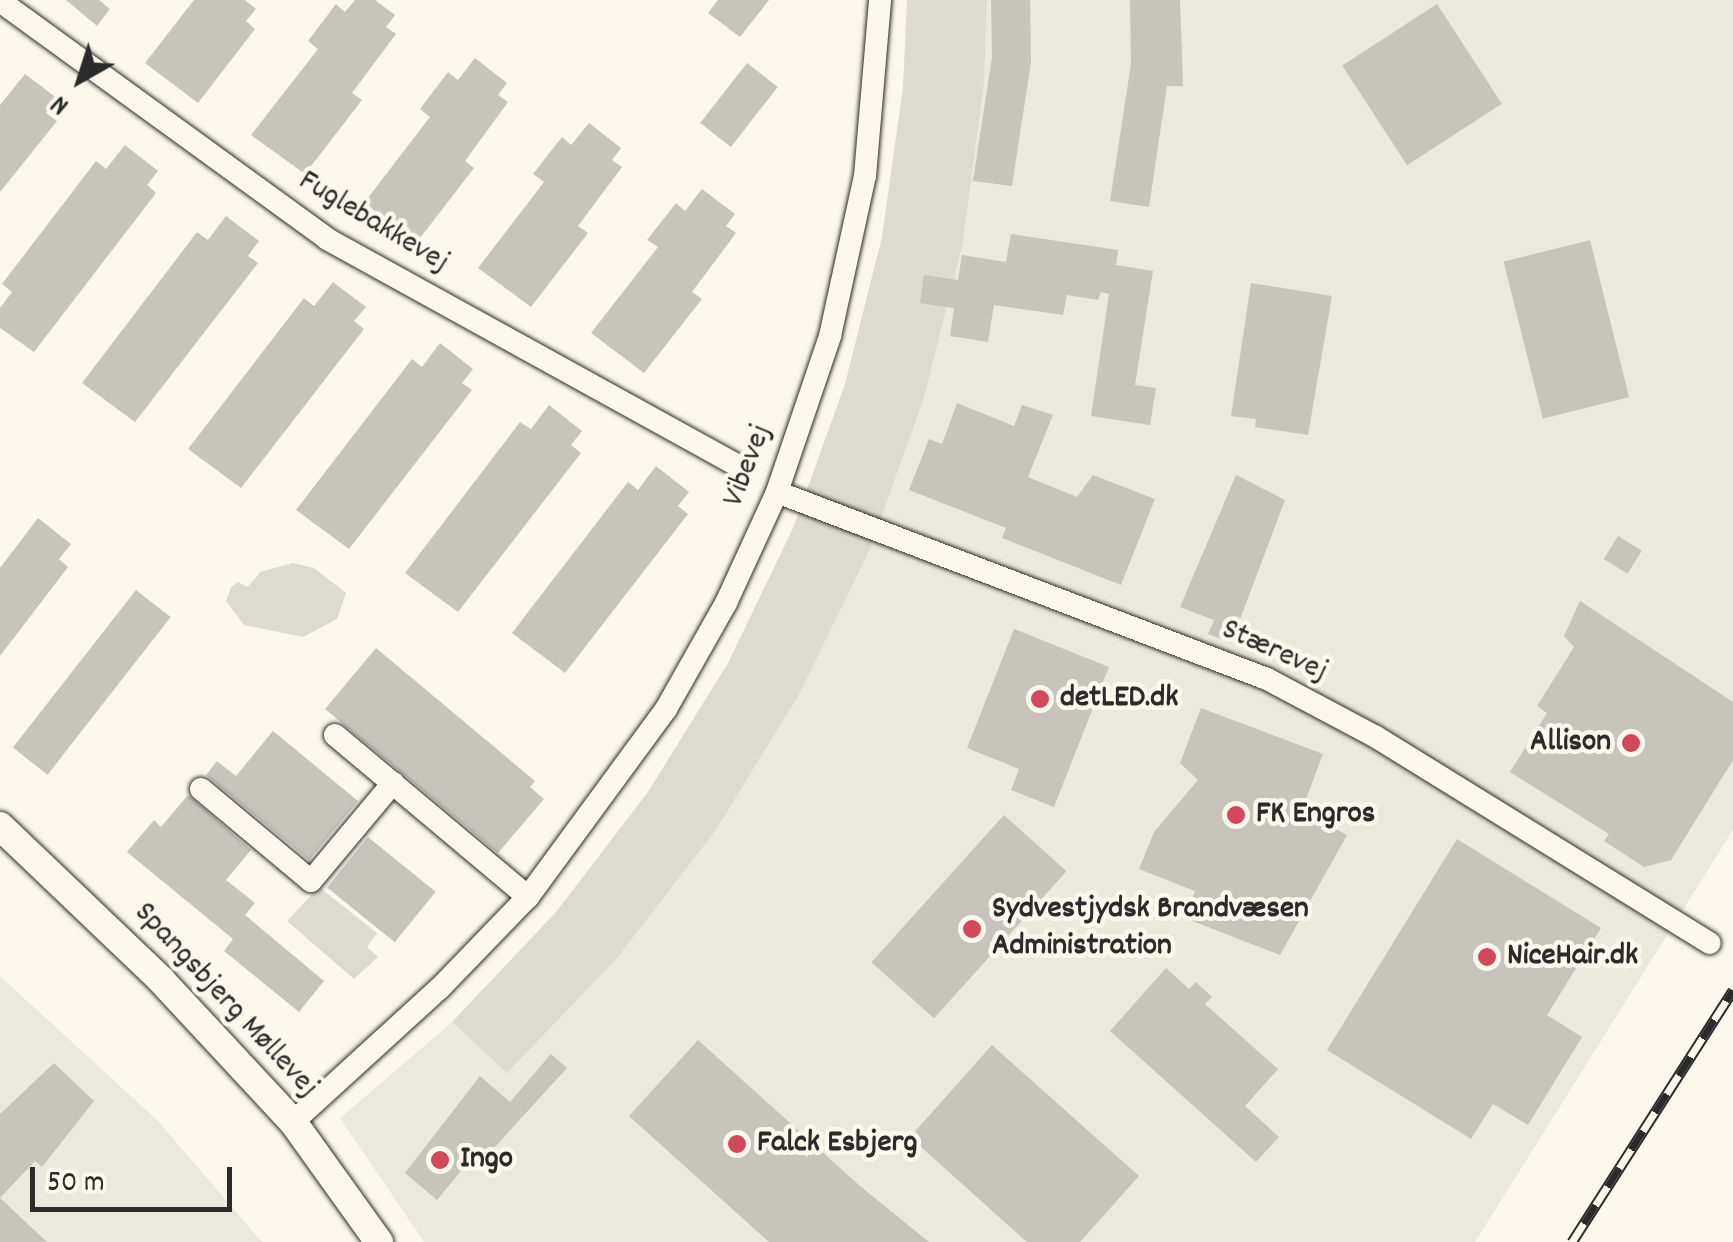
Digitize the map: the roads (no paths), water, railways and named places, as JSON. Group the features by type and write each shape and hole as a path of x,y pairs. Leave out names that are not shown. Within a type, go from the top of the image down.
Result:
{"street":[{"name":"Vibevej","path":"293,1122 440,988 528,896 666,710 726,603 777,492 830,336 865,176 880,0"},
{"name":"Fuglebakkevej","path":"0,1 326,239 737,465"},
{"name":"Stærevej","path":"777,492 1267,680 1376,737 1710,943"},
{"path":"335,734 528,896"},
{"path":"201,789 311,881 393,783"},
{"name":"Spangsbjerg Møllevej","path":"0,826 161,980 293,1122 378,1242"}],"railway":[{"path":"1572,1242 1733,990"}],"place":[{"name":"detLED.dk","path":"1040,699"},
{"name":"Allison","path":"1631,743"},
{"name":"FK Engros","path":"1236,815"},
{"name":"Sydvestjydsk Brandvæsen Administration","path":"972,929"},
{"name":"NiceHair.dk","path":"1487,957"},
{"name":"Falck Esbjerg","path":"737,1144"},
{"name":"Ingo","path":"440,1160"}]}
